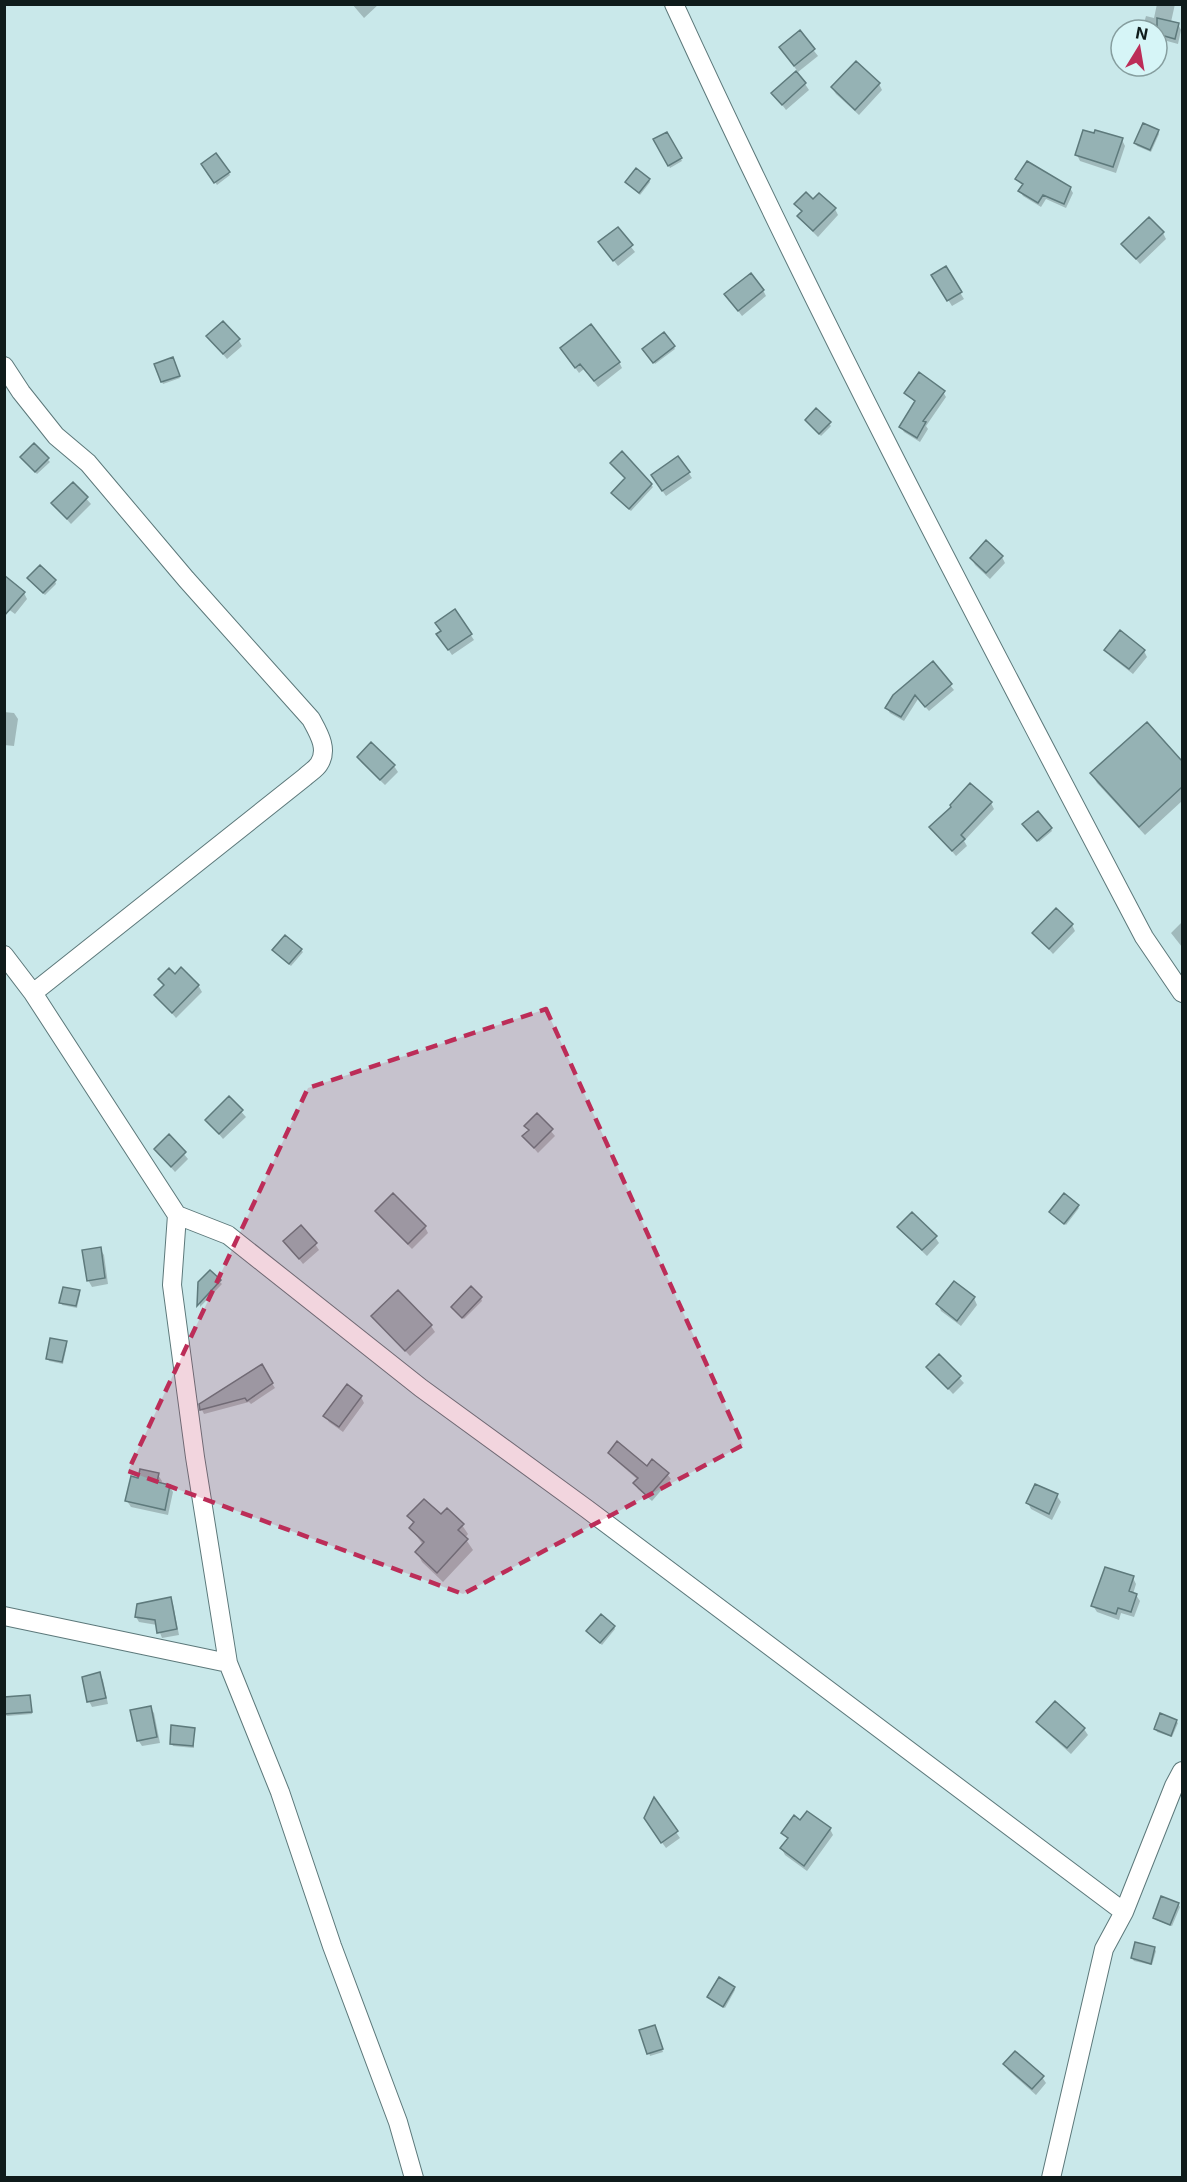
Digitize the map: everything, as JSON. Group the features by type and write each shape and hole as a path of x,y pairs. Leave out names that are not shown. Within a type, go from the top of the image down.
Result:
{"street":[{"path":"674,4 735,138 938,544 1144,937 1182,993"},
{"path":"4,366 21,392 57,436 88,463 186,579 311,719 322,741 322,755 319,764 33,993"},
{"path":"4,955 33,993 177,1215 228,1235 421,1388 587,1509 1124,1912"},
{"path":"177,1215 172,1285 195,1457 228,1663 280,1792 332,1946 398,2122 414,2178"},
{"path":"4,1616 228,1663"},
{"path":"1051,2178 1104,1949 1124,1912 1182,1771"}],"highlighted area":[{"path":"546,1009 743,1445 463,1594 128,1471 308,1088"}],"building":[{"path":"1169,21 1179,23 1175,39 1169,37"},
{"path":"800,30 815,49 794,66 779,47"},
{"path":"856,61 880,83 855,110 831,87"},
{"path":"796,71 806,83 782,105 771,93"},
{"path":"1143,123 1159,130 1150,150 1134,143"},
{"path":"1083,130 1094,133 1095,130 1123,138 1113,167 1075,155"},
{"path":"667,132 682,158 668,166 653,139"},
{"path":"216,153 230,172 214,183 201,164"},
{"path":"1027,161 1071,187 1064,204 1043,195 1038,203 1018,191 1023,184 1015,179"},
{"path":"636,168 650,179 639,193 625,182"},
{"path":"806,192 813,199 819,193 836,208 813,231 797,216 802,211 794,204"},
{"path":"1149,217 1164,232 1136,259 1121,244"},
{"path":"618,227 633,245 613,261 598,242"},
{"path":"946,266 962,292 947,301 931,275"},
{"path":"751,273 764,290 738,311 724,294"},
{"path":"223,321 240,339 223,354 206,336"},
{"path":"591,324 620,362 594,381 580,364 575,368 560,348"},
{"path":"664,332 675,346 653,363 642,349"},
{"path":"173,357 180,376 161,382 154,364"},
{"path":"919,372 945,391 923,421 926,422 917,438 899,427 915,401 904,393"},
{"path":"816,408 831,422 819,434 805,420"},
{"path":"34,443 49,458 35,472 20,457"},
{"path":"622,451 652,484 629,509 611,493 625,478 610,463"},
{"path":"678,456 690,472 662,491 651,475"},
{"path":"73,482 88,497 67,519 51,503"},
{"path":"986,540 1003,556 986,573 970,558"},
{"path":"40,565 56,580 43,593 27,578"},
{"path":"4,575 25,592 4,616"},
{"path":"455,609 472,634 448,650 436,634 441,631 435,623"},
{"path":"1120,630 1145,650 1129,669 1104,650"},
{"path":"933,661 952,684 925,707 915,695 901,717 885,708 893,695"},
{"path":"1147,722 1182,761 1182,787 1139,827 1090,773"},
{"path":"371,742 395,765 380,780 357,757"},
{"path":"970,783 992,802 961,835 965,839 952,851 929,827 951,807 950,805"},
{"path":"1038,811 1052,828 1037,841 1022,824"},
{"path":"1056,908 1073,924 1049,949 1032,933"},
{"path":"285,935 302,949 289,964 272,950"},
{"path":"181,967 199,985 172,1013 154,995 164,985 158,979 169,968 175,974"},
{"path":"229,1096 243,1110 219,1134 205,1120"},
{"path":"537,1113 553,1129 534,1148 522,1136 529,1130 524,1126"},
{"path":"169,1134 186,1152 171,1167 154,1149"},
{"path":"393,1193 426,1226 408,1244 375,1211"},
{"path":"1064,1193 1079,1205 1064,1224 1049,1212"},
{"path":"912,1212 937,1236 922,1250 897,1227"},
{"path":"301,1225 317,1243 299,1259 283,1241"},
{"path":"101,1247 105,1278 87,1281 82,1250"},
{"path":"210,1270 221,1280 197,1306 198,1282"},
{"path":"954,1281 975,1297 957,1321 936,1304"},
{"path":"471,1286 482,1297 462,1318 451,1307"},
{"path":"63,1287 80,1290 76,1306 59,1303"},
{"path":"398,1290 432,1325 405,1351 371,1316"},
{"path":"50,1338 67,1341 62,1362 46,1359"},
{"path":"939,1354 961,1376 948,1389 926,1367"},
{"path":"262,1364 273,1383 247,1401 245,1398 200,1410 199,1404"},
{"path":"347,1384 362,1396 339,1427 323,1416"},
{"path":"617,1441 647,1466 652,1459 669,1473 648,1497 633,1483 638,1478 608,1453"},
{"path":"140,1469 159,1473 157,1482 170,1485 165,1510 125,1501 131,1476 138,1478"},
{"path":"1035,1484 1058,1494 1049,1514 1026,1503"},
{"path":"424,1499 441,1514 447,1508 464,1524 458,1530 468,1539 437,1573 415,1552 424,1542 409,1528 414,1522 407,1516"},
{"path":"1105,1567 1134,1576 1129,1591 1137,1594 1131,1612 1118,1608 1116,1614 1091,1606"},
{"path":"171,1597 177,1629 157,1633 155,1620 135,1617 137,1604"},
{"path":"601,1614 615,1626 600,1643 586,1631"},
{"path":"100,1672 106,1698 87,1702 82,1677"},
{"path":"30,1695 32,1712 4,1714 4,1697"},
{"path":"1055,1701 1085,1728 1067,1748 1036,1722"},
{"path":"151,1706 157,1737 137,1741 130,1710"},
{"path":"1160,1713 1177,1720 1171,1736 1154,1729"},
{"path":"171,1725 195,1728 193,1746 170,1744"},
{"path":"654,1797 678,1831 661,1843 644,1818"},
{"path":"807,1811 831,1828 804,1866 780,1848 788,1838 781,1833 794,1815 800,1820"},
{"path":"1161,1896 1179,1903 1170,1925 1153,1918"},
{"path":"1135,1942 1155,1947 1151,1964 1131,1958"},
{"path":"719,1977 735,1987 723,2007 707,1997"},
{"path":"655,2025 663,2049 647,2054 639,2030"},
{"path":"1015,2051 1044,2076 1032,2089 1003,2064"}]}
